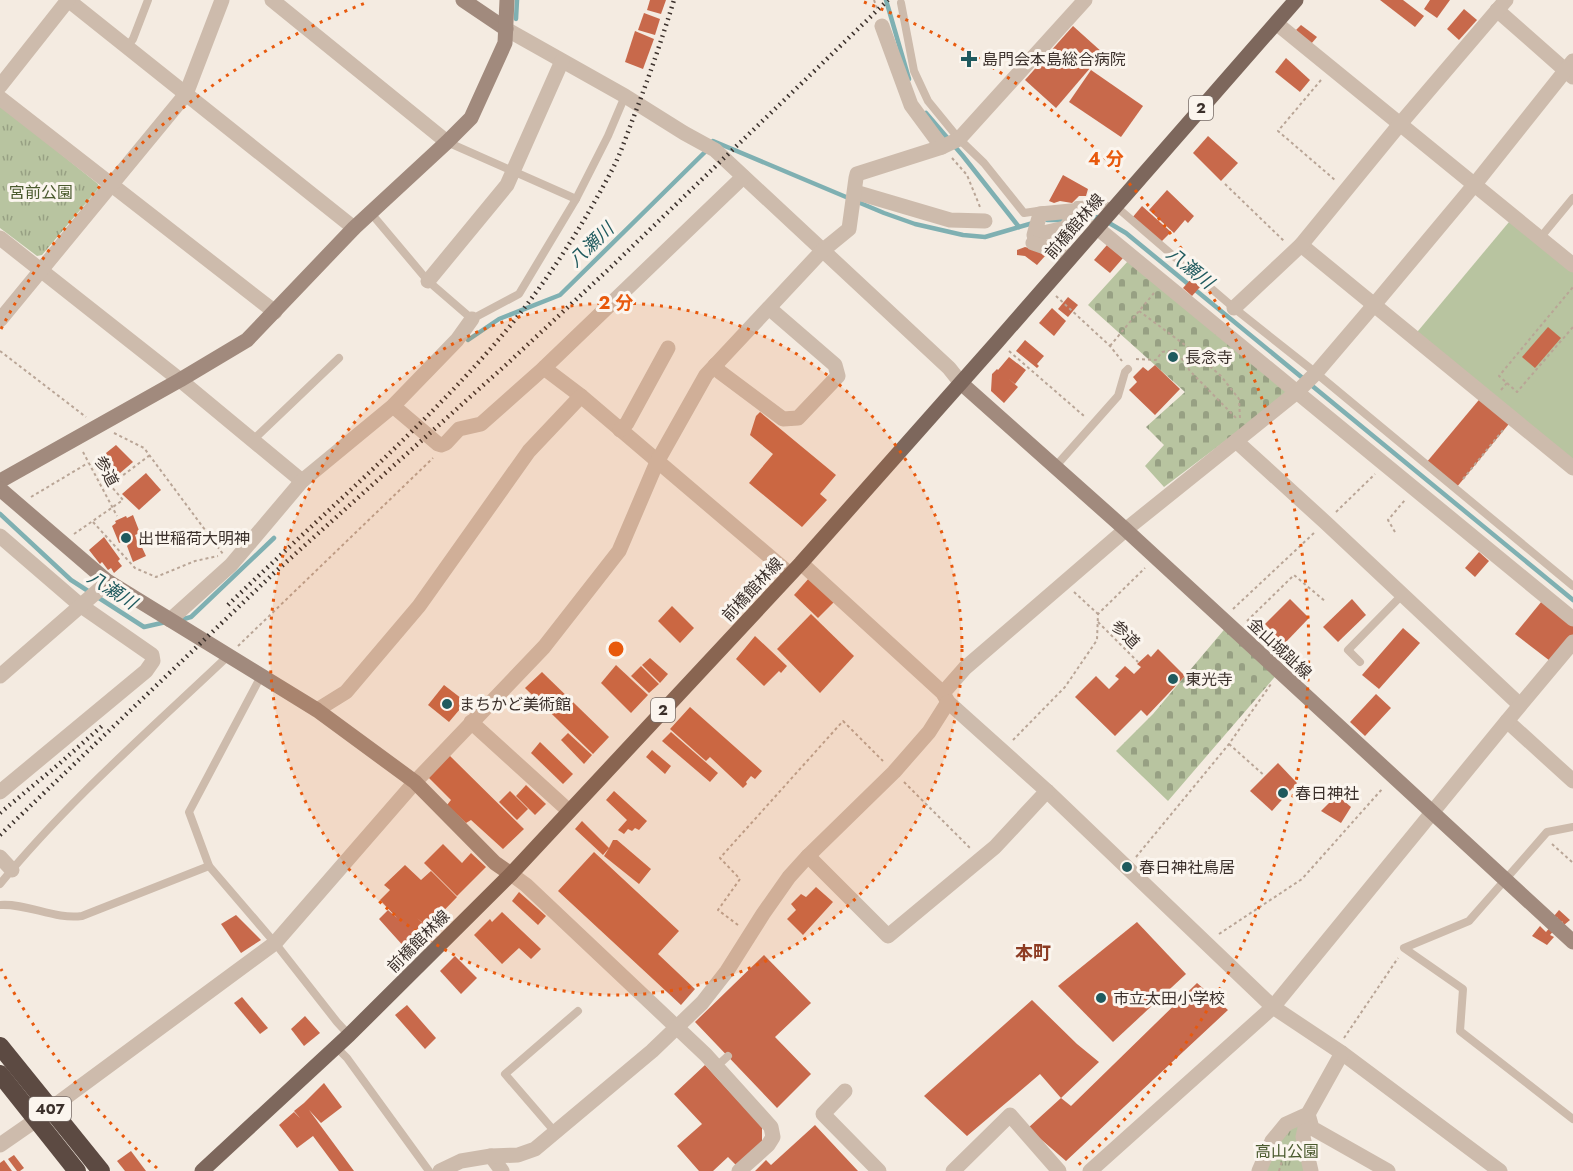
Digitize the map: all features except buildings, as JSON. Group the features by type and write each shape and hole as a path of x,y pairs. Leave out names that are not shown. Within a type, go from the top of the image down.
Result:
{"highway":[{"name":"407","path":"0,1046 77,1171"},
{"name":"407","path":"0,1074 101,1171"}],"main road":[{"name":"前橋館林線","path":"202,1171 349,1035 511,874 795,568 998,342 1296,0"}],"street":[{"path":"0,86 68,0 354,228"},
{"path":"0,320 186,94 222,0"},
{"path":"272,0 447,142"},
{"path":"463,0 506,29 624,100 715,150 949,368 961,383"},
{"path":"0,481 247,340 370,212 471,118 505,43 507,0"},
{"path":"0,1145 275,943 415,782 544,647 619,551 657,462 706,375 822,251 844,233 858,174 952,142 1085,0"},
{"path":"440,1171 461,1161 491,1156 518,1155 535,1149 652,1051 702,1003 721,979 789,877 894,772 929,732 964,668 1126,530 1298,392 1374,305 1570,70 1501,5 1298,248 1234,308"},
{"path":"1276,23 1573,265"},
{"path":"882,26 911,105 952,142"},
{"path":"428,281 507,185 562,61"},
{"path":"0,98 274,312"},
{"path":"393,406 441,445 446,443 459,429 481,424 544,368 743,177"},
{"path":"855,192 950,220 986,221"},
{"path":"1104,218 1163,281 1573,619"},
{"path":"0,238 180,380 302,481"},
{"path":"1033,243 1071,256"},
{"path":"1298,248 1374,305 1573,468"},
{"path":"715,365 720,372 783,419 798,418 838,376 835,365 769,308"},
{"path":"170,620 231,565 302,481 393,406 457,340 472,319"},
{"path":"620,430 627,423 669,348"},
{"path":"544,368 581,396 657,462 795,568 946,698 1274,1007 1339,1051 1500,1171"},
{"name":"金山城趾線","path":"961,383 1126,530 1573,942"},
{"path":"317,710 346,692 419,606 529,451 581,396"},
{"path":"1236,441 1520,705"},
{"path":"0,489 62,543 104,585 134,599 231,653 261,676 317,710 415,782 495,863 534,893 676,1027 722,1061 771,1127 773,1137 768,1145 739,1171"},
{"path":"0,536 152,656 153,661 151,666 0,792"},
{"path":"0,676 104,585"},
{"path":"1090,1171 1274,1007 1573,642"},
{"path":"1507,721 1573,781"},
{"path":"471,722 568,812"},
{"path":"808,856 888,936 995,847 1047,791"},
{"path":"0,857 12,870"},
{"path":"1311,1171 1303,1137 1308,1114 1339,1051"},
{"path":"844,1091 823,1114 879,1171"},
{"path":"1259,1171 1272,1142 1286,1124 1308,1114"},
{"path":"1308,1114 1312,1128 1388,1171"},
{"path":"953,1171 1010,1115 1059,1171"},
{"path":"491,1156 502,1171"}],"lane":[{"path":"127,47 133,39 148,0"},
{"path":"901,3 914,71 928,101 952,142 984,163 1024,213 1100,204 1104,218 1120,210 1234,308 1573,586"},
{"path":"370,212 428,281 472,319 519,294 576,199 624,100"},
{"path":"447,142 576,199"},
{"path":"1540,238 1573,198"},
{"path":"253,440 339,358"},
{"path":"1055,466 1118,396 1128,369"},
{"path":"1360,662 1348,650 1401,595"},
{"path":"0,884 118,758 231,653"},
{"path":"261,676 189,812 209,866 349,1035"},
{"path":"1404,948 1469,921 1547,832 1573,827"},
{"path":"0,905 24,907 73,917 82,916 209,866"},
{"path":"1404,948 1463,989 1460,1031 1573,1119"},
{"path":"555,1132 505,1074 578,1011"},
{"path":"336,1047 347,1058 429,1171"}],"path":[{"path":"1331,68 1278,131 1346,190"},
{"path":"952,142 986,221"},
{"path":"1225,184 1298,248"},
{"path":"1110,346 1163,281"},
{"path":"1045,286 1110,346 1128,369 1133,359 1156,360 1162,352 1176,350 1190,371 1241,423 1239,399 1221,376 1193,351 1139,311"},
{"path":"1573,287 1499,376 1518,392 1573,327"},
{"path":"998,342 1093,424"},
{"path":"0,351 98,426 144,448 224,555 195,561 156,577 135,568 93,522"},
{"path":"1492,401 1507,383"},
{"path":"1456,488 1513,419"},
{"name":"参道","path":"76,438 117,516"},
{"path":"231,653 439,453 441,445"},
{"path":"62,543 123,500 110,485 150,455"},
{"path":"18,505 88,462"},
{"path":"1222,619 1385,464"},
{"path":"1395,532 1389,520 1415,489"},
{"path":"1002,750 1065,687 1097,640 1098,614 1156,558"},
{"path":"1236,632 1294,575 1326,602"},
{"path":"1064,583 1098,614"},
{"name":"参道","path":"1098,622 1137,662"},
{"path":"1127,867 1229,744 1279,672"},
{"path":"750,934 718,910 740,879 720,858 843,721 981,858"},
{"path":"1229,744 1265,776"},
{"path":"1206,943 1302,879 1394,777"},
{"path":"1544,836 1573,863"},
{"path":"1339,1051 1404,948"},
{"path":"1279,1171 1285,1151 1296,1138 1303,1137"}],"green space":[{"name":"宮前公園","path":"0,105 98,184 98,189 42,255 37,256 0,228"},
{"path":"1514,216 1573,265 1573,468 1413,337"},
{"name":"長念寺","path":"1128,261 1289,393 1164,487 1145,466 1164,445 1146,427 1185,392 1088,305"},
{"path":"1228,625 1279,672 1168,801 1116,751 1153,714"},
{"name":"高山公園","path":"1308,1114 1311,1171 1259,1171 1272,1141"}],"waterway":[{"path":"516,19 517,0"},
{"path":"886,0 909,79"},
{"path":"926,113 1019,227"},
{"name":"八瀬川","path":"713,141 915,224 963,235 985,237 1033,223"},
{"name":"八瀬川","path":"468,340 499,319 560,295 707,150"},
{"name":"八瀬川","path":"1080,219 1099,217 1126,233 1573,600"},
{"name":"八瀬川","path":"1047,220 1066,220"},
{"name":"八瀬川","path":"0,514 71,580 144,627 166,622"},
{"name":"八瀬川","path":"180,620 191,617 274,538"}],"railway":[{"path":"228,605 439,404 505,332 535,294 576,233 615,164 645,87 674,0"},
{"path":"0,835 274,573 508,363 611,267 888,0"},
{"path":"0,813 102,726"}],"place":[{"name":"島門会本島総合病院","path":"969,59"},
{"name":"長念寺","path":"1173,357"},
{"name":"出世稲荷大明神","path":"126,538"},
{"name":"東光寺","path":"1173,679"},
{"name":"まちかど美術館","path":"447,704"},
{"name":"春日神社","path":"1283,793"},
{"name":"春日神社鳥居","path":"1127,867"},
{"name":"市立太田小学校","path":"1101,998"}],"district":[{"name":"本町","path":"1033,953"}]}
